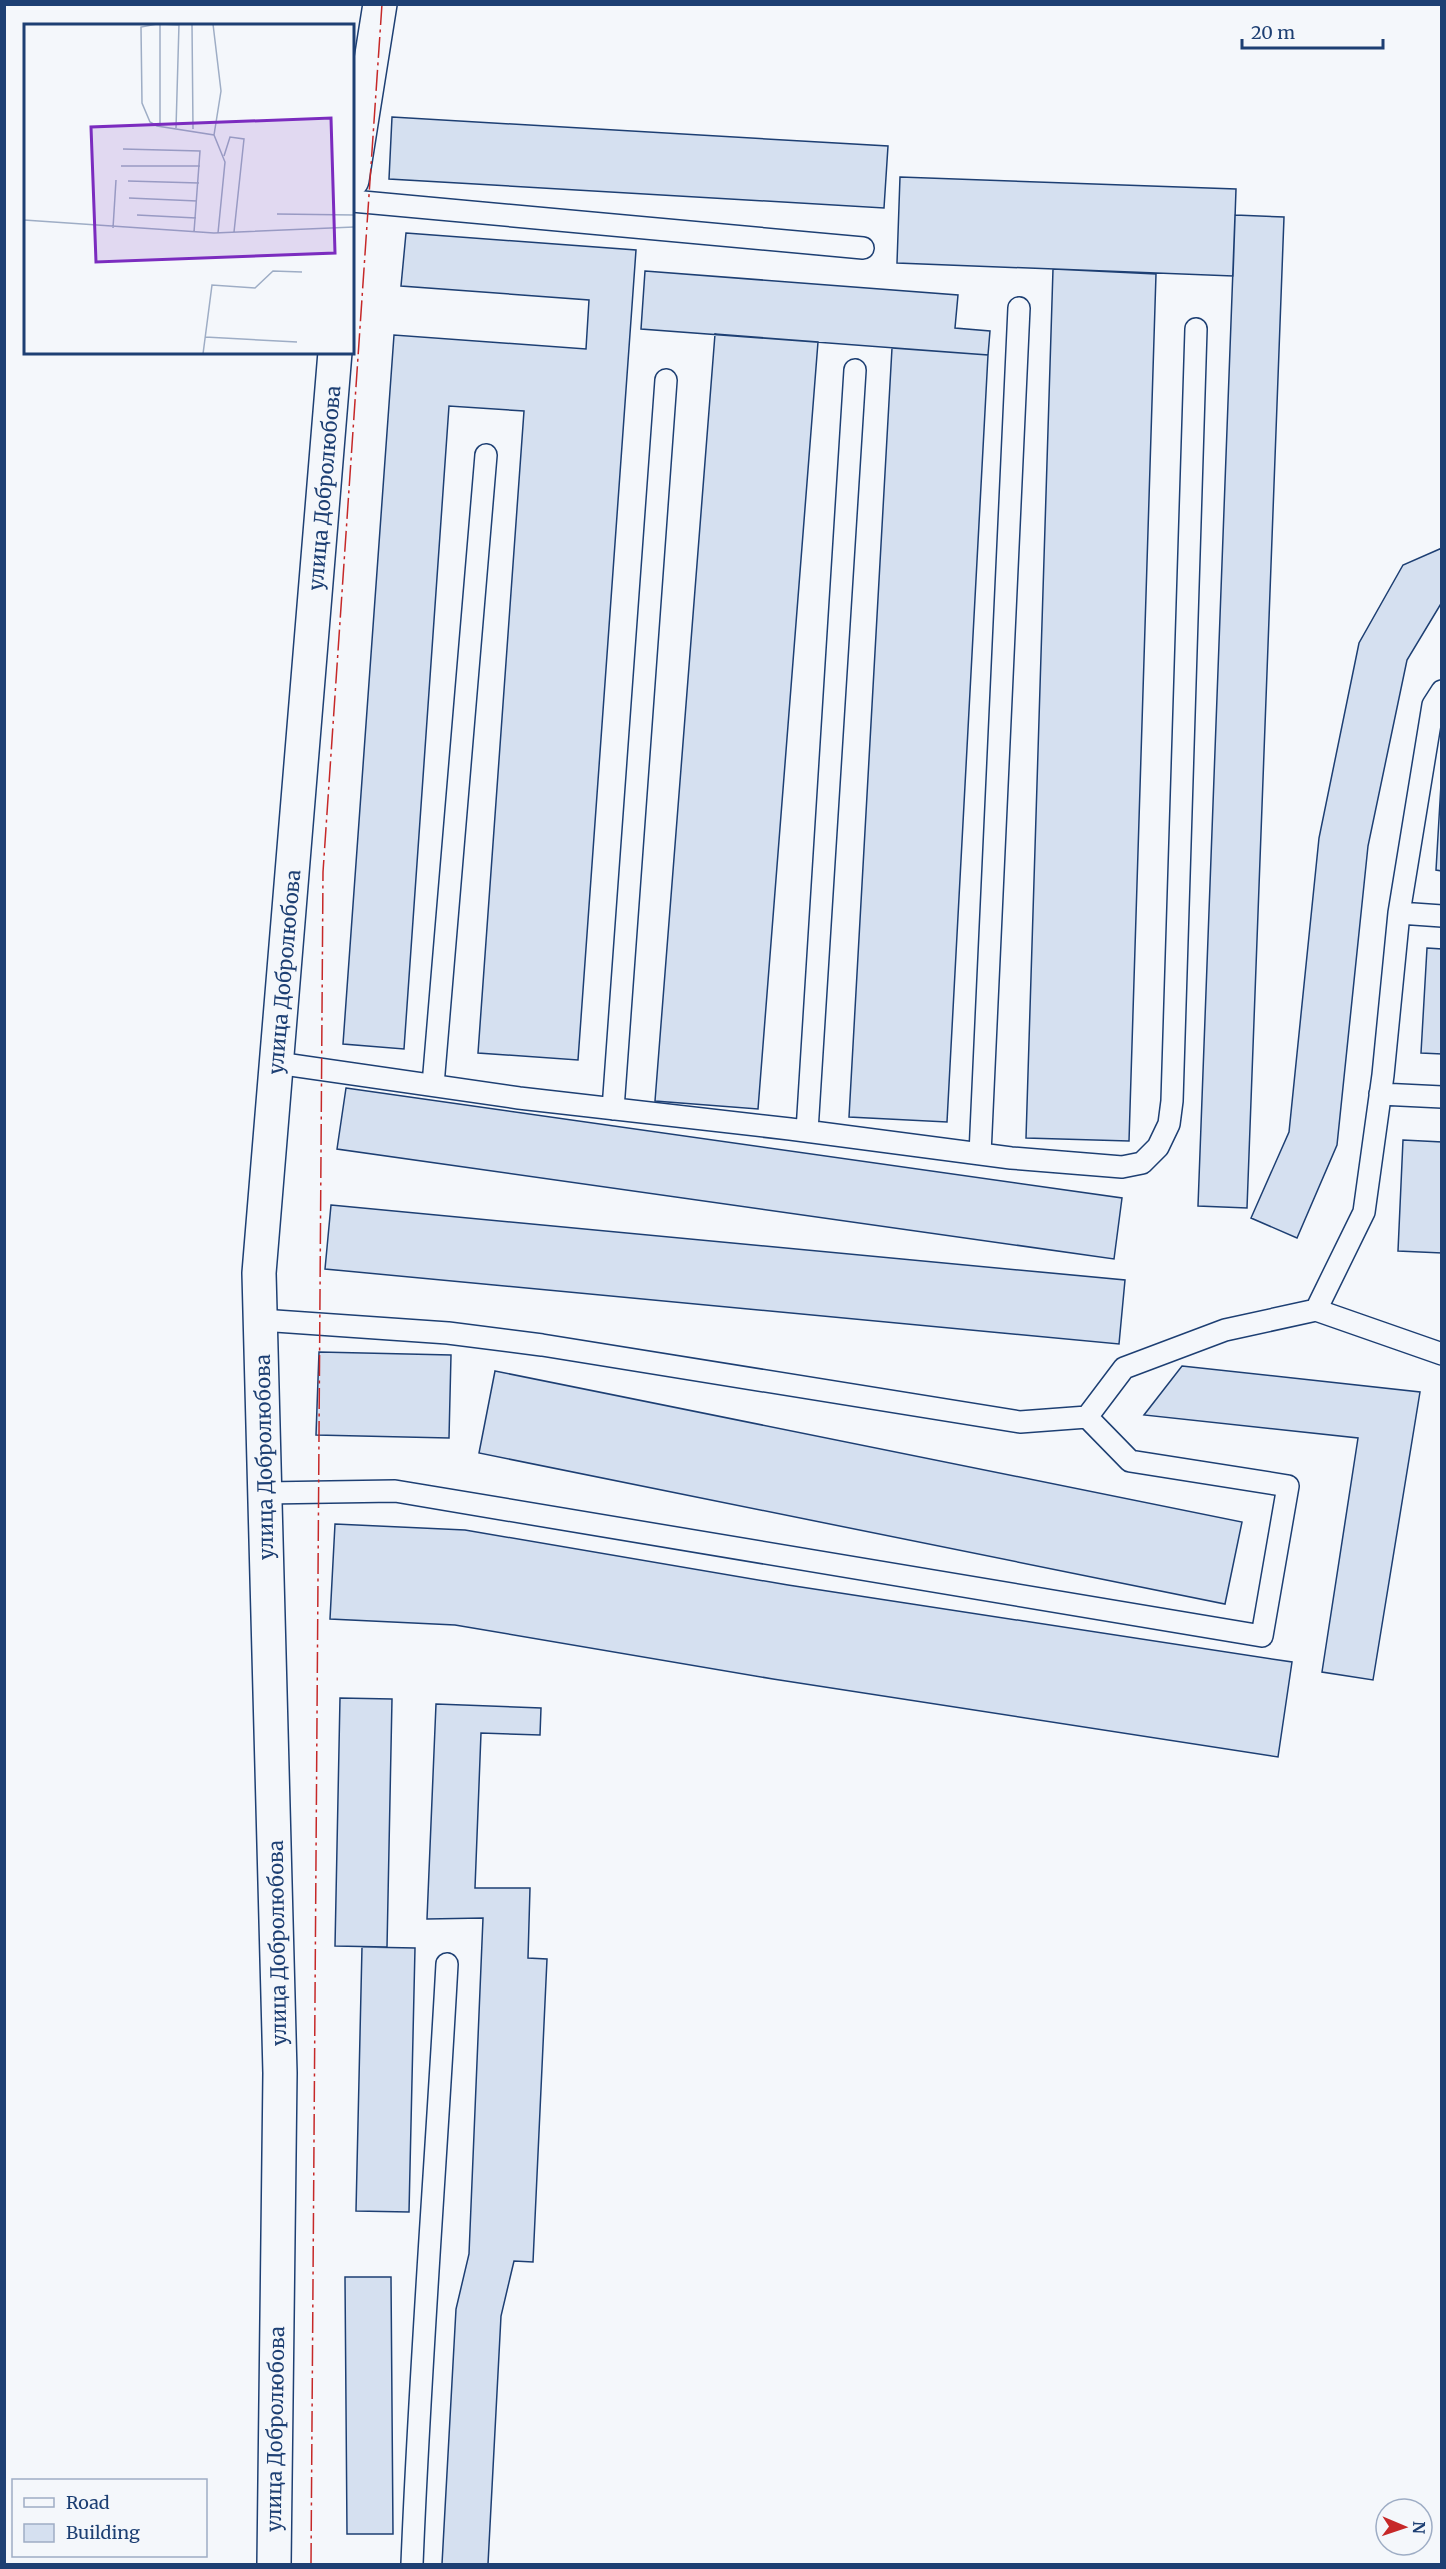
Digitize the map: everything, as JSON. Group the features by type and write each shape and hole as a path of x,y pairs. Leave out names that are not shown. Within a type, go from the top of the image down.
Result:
{"street":[{"path":"354,167 380,4"},
{"name":"улица Добролюбова","path":"274,2565 280,2073 259,1274 335,354"}],"lane":[{"path":"354,201 863,248"},
{"path":"980,1154 1019,308"},
{"path":"277,1063 980,1154 1122,1167 1142,1163 1158,1147 1169,1124 1172,1101 1196,329"},
{"path":"807,1131 855,370"},
{"path":"613,1108 666,380"},
{"path":"433,1085 486,455"},
{"path":"1316,1310 1364,1212 1400,913 1434,740 1433,705 1442,691"},
{"path":"1400,913 1442,916"},
{"path":"1380,1094 1442,1097"},
{"path":"261,1320 448,1334 542,1345 1020,1422 1087,1417 1124,1368 1225,1330 1316,1310 1442,1354"},
{"path":"265,1493 395,1491 1262,1636 1288,1486 1130,1461 1087,1417"},
{"path":"412,2565 420,2370 430,2265 447,1964"}],"building":[{"path":"392,117 888,146 884,208 389,179"},
{"path":"900,177 1236,189 1233,276 897,263"},
{"path":"1235,215 1284,217 1247,1208 1198,1206"},
{"path":"406,233 636,250 578,1060 478,1053 524,411 449,406 404,1049 343,1044 394,335 586,349 589,300 401,286"},
{"path":"1053,269 1156,274 1129,1141 1026,1138"},
{"path":"645,271 958,295 955,328 990,331 988,355 641,329"},
{"path":"715,334 818,342 758,1109 655,1101"},
{"path":"892,348 988,355 947,1122 849,1117"},
{"path":"1442,548 1442,602 1407,660 1368,846 1337,1145 1297,1238 1251,1218 1289,1132 1319,838 1359,643 1403,565"},
{"path":"1442,767 1442,871 1436,870"},
{"path":"1427,948 1442,949 1442,1054 1421,1053"},
{"path":"346,1088 1122,1198 1114,1259 337,1149"},
{"path":"1403,1140 1442,1142 1442,1253 1398,1251"},
{"path":"331,1205 1125,1280 1119,1344 325,1269"},
{"path":"319,1352 451,1355 449,1438 316,1435"},
{"path":"1182,1366 1420,1392 1373,1680 1322,1672 1358,1438 1144,1415"},
{"path":"495,1371 1242,1522 1225,1604 479,1453"},
{"path":"335,1524 465,1530 788,1585 1292,1662 1278,1757 773,1679 455,1625 330,1619"},
{"path":"340,1698 392,1699 387,1947 335,1946"},
{"path":"436,1704 541,1708 540,1735 481,1733 475,1888 530,1888 528,1958 547,1959 533,2262 514,2261 501,2316 488,2564 442,2564 456,2309 469,2254 483,1918 427,1919"},
{"path":"362,1947 415,1948 409,2212 356,2211"},
{"path":"345,2277 391,2277 393,2534 347,2534"}],"power":[{"path":"311,2564 323,872 382,4"}]}
